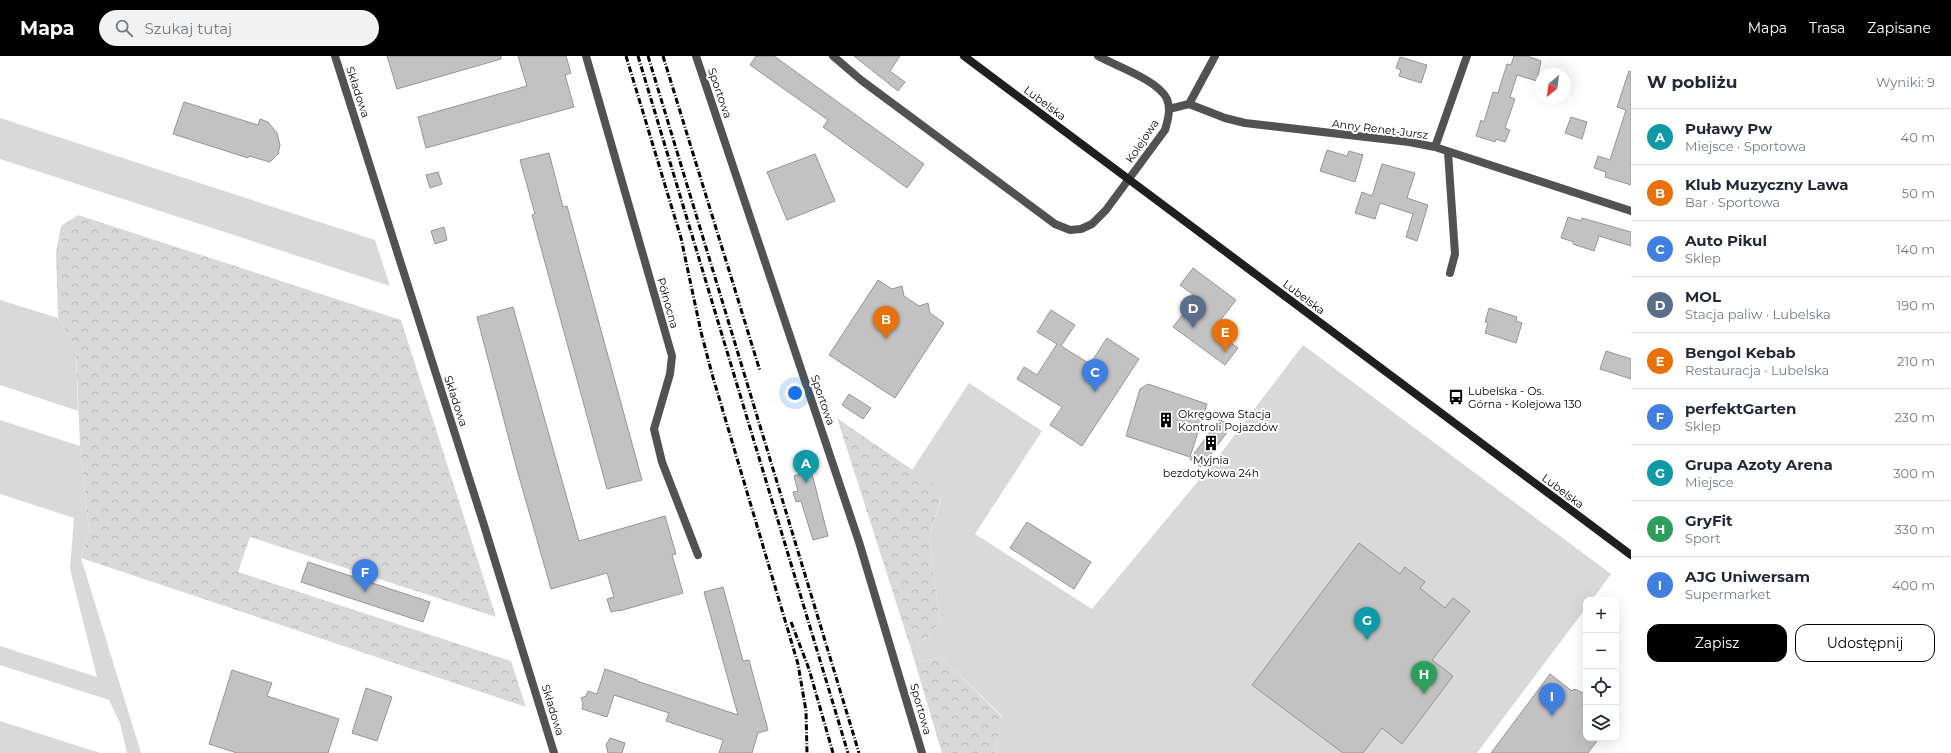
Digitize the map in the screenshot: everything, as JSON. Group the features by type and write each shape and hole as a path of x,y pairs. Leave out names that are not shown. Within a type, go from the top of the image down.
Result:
{"main road":[{"name":"Lubelska","path":"964,56 1631,555"}],"street":[{"name":"Składowa","path":"335,56 554,753"},
{"name":"Północna","path":"586,56 672,356 670,374 654,430 662,462 698,555"},
{"name":"Sportowa","path":"696,56 859,542 922,753"},
{"name":"Kolejowa","path":"833,56 861,80 1060,228 1070,230 1081,229 1092,224 1106,210 1165,130 1169,110"},
{"path":"1098,56 1159,89 1167,99 1169,110 1189,104 1215,56"},
{"path":"1435,147 1467,56"},
{"name":"Anny Renet-Jursz","path":"1189,104 1225,118 1245,123 1409,142 1435,147 1631,212"},
{"path":"1448,152 1454,254 1450,273"}],"green space":[{"path":"0,118 375,240 390,286 0,159"},
{"path":"78,215 401,320 496,617 250,537 238,572 511,661 526,707 81,558 89,530 80,446 76,350 58,318 56,252 61,226"},
{"path":"0,300 58,318 76,350 78,411 0,385"},
{"path":"1303,345 1611,574 1594,597 1583,597 1583,612 1477,753 994,753 1002,716 941,657 915,663 910,646 927,638 940,622 929,538 943,492 912,470 969,383 1042,431 975,534 1092,609 1218,457"},
{"path":"837,418 943,491 929,538 940,622 927,638 910,646"},
{"path":"0,420 80,446 89,530 81,558 141,753 127,753 120,723 109,700 0,665 0,646 97,677 70,569 74,518 0,494"},
{"path":"941,657 1002,717 994,753 942,753 915,663"},
{"path":"0,721 100,753 0,753"}],"building":[{"path":"387,56 501,56 501,59 397,89"},
{"path":"518,56 566,56 571,73 565,75 574,107 426,148 418,117 527,86"},
{"path":"756,56 774,56 924,164 907,188 823,127 828,120 750,65"},
{"path":"854,56 900,56 890,71 905,82 898,91"},
{"path":"1514,56 1527,56 1541,61 1540,68 1535,68 1535,80 1517,75 1510,97 1515,99 1505,128 1510,130 1505,142 1496,139 1495,142 1476,136 1481,120 1484,122 1493,92 1498,93 1507,64 1511,65"},
{"path":"1400,57 1427,65 1421,83 1399,76 1401,70 1396,68"},
{"path":"1629,71 1631,72 1631,185 1605,177 1606,172 1594,168 1598,156 1610,160 1626,110 1617,107"},
{"path":"184,102 258,125 260,119 268,122 277,133 280,145 278,154 270,162 249,156 248,158 173,134"},
{"path":"1571,117 1587,122 1582,139 1565,133"},
{"path":"1327,150 1347,156 1349,151 1363,155 1355,182 1320,171"},
{"path":"549,153 563,207 567,206 642,480 607,489 532,215 535,214 520,160"},
{"path":"815,154 835,201 787,220 767,172"},
{"path":"1382,164 1415,173 1407,198 1428,205 1417,241 1406,237 1413,214 1380,203 1375,219 1355,213 1362,192 1372,196"},
{"path":"438,172 442,184 430,188 426,175"},
{"path":"1568,217 1581,221 1582,218 1631,232 1631,246 1599,236 1594,251 1573,244 1574,242 1561,238"},
{"path":"444,227 447,240 435,244 431,231"},
{"path":"1193,268 1236,300 1213,330 1238,348 1225,365 1173,327 1196,297 1180,285"},
{"path":"878,280 892,289 902,286 904,296 919,306 928,303 930,313 944,323 895,398 829,355"},
{"path":"513,307 579,541 665,516 676,554 672,555 683,593 611,612 607,599 614,597 607,573 551,589 516,466 477,317"},
{"path":"1489,308 1517,317 1516,321 1522,323 1516,343 1485,333 1488,323 1485,322"},
{"path":"1051,310 1075,325 1061,346 1090,364 1107,338 1139,359 1082,446 1050,425 1062,407 1017,379 1024,367 1037,375 1057,344 1037,332"},
{"path":"1606,351 1631,359 1631,379 1600,369"},
{"name":"Okręgowa Stacja Kontroli Pojazdów","path":"1148,384 1207,404 1190,457 1126,436 1140,389"},
{"path":"849,394 871,408 863,419 842,405"},
{"name":"Myjnia bezdotykowa 24h","path":"1220,419 1231,427 1201,467 1190,459"},
{"path":"811,470 828,536 813,540 801,501 796,502 793,492 798,491 794,476"},
{"path":"1027,522 1091,562 1074,589 1010,548"},
{"path":"1359,543 1400,574 1405,567 1425,582 1420,588 1445,608 1453,598 1470,611 1432,660 1453,676 1402,744 1382,728 1363,753 1343,753 1252,685"},
{"path":"308,562 430,602 423,622 301,582"},
{"path":"723,587 743,661 749,660 768,730 758,733 752,753 719,753 723,740 666,721 669,713 614,695 607,717 582,709 583,703 581,698 586,696 588,691 597,694 605,669 738,715 704,592"},
{"path":"232,670 272,683 267,696 339,719 328,753 237,753 209,744"},
{"path":"1550,674 1572,691 1574,689 1583,693 1583,741 1597,741 1588,753 1491,753"},
{"path":"366,688 392,697 377,741 352,733"},
{"path":"610,738 625,743 622,753 608,753 606,745"}],"railway":[{"path":"626,56 681,238 701,332 712,374 798,664 806,711 807,753"},
{"path":"638,56 848,753"},
{"path":"648,56 859,753"},
{"path":"663,56 760,371"},
{"path":"791,622 809,669 833,753"}],"place":[{"name":"MOL","path":"1193,328"},
{"name":"Klub Muzyczny Lawa","path":"886,339"},
{"name":"Bengol Kebab","path":"1225,352"},
{"name":"Auto Pikul","path":"1095,392"},
{"name":"Lubelska - Os. Górna - Kolejowa 130","path":"1456,397"},
{"name":"Okręgowa Stacja Kontroli Pojazdów","path":"1166,420"},
{"name":"Myjnia bezdotykowa 24h","path":"1211,443"},
{"name":"Puławy Pw","path":"806,483"},
{"name":"perfektGarten","path":"365,592"},
{"name":"Grupa Azoty Arena","path":"1367,640"},
{"name":"GryFit","path":"1424,694"},
{"name":"AJG Uniwersam","path":"1552,716"}]}
